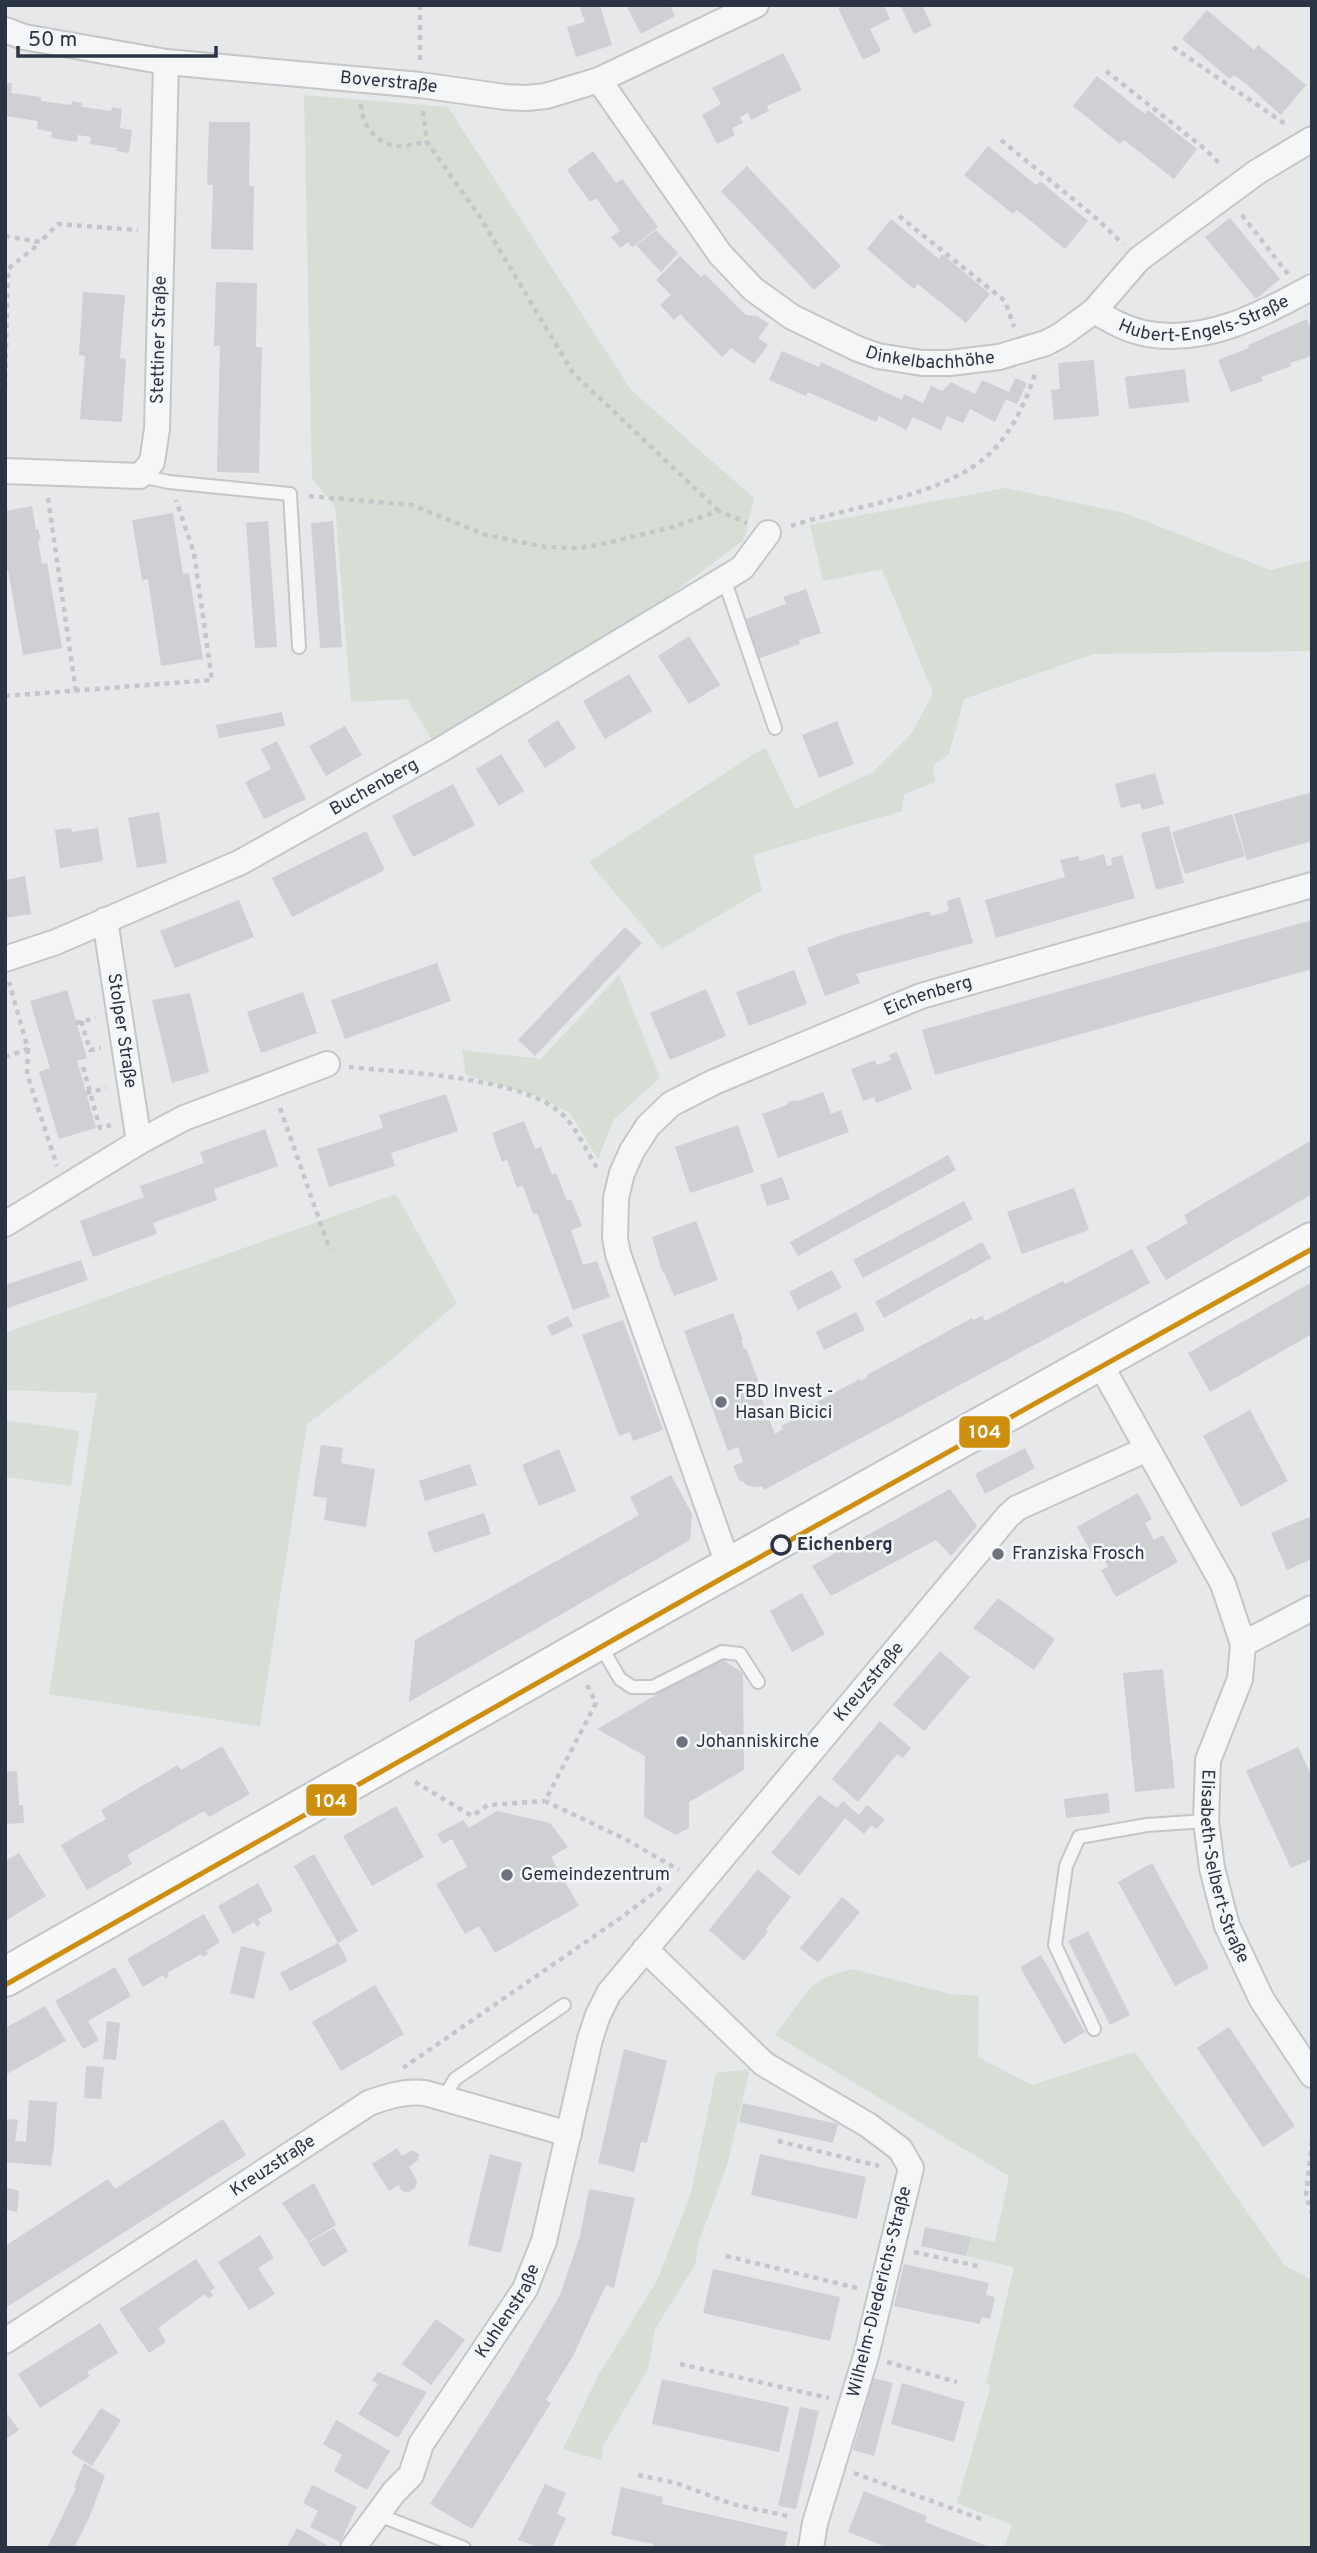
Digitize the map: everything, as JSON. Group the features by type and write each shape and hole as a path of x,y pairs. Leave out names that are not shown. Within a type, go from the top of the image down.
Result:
{"main road":[{"path":"5,1977 729,1567 1312,1242"}],"street":[{"name":"Boverstraße","path":"5,30 24,37 166,62 420,85 526,98 546,96 599,80 756,5"},
{"name":"Stettiner Straße","path":"140,476 152,461 157,429 166,62"},
{"name":"Dinkelbachhöhe","path":"599,80 720,254 753,289 792,317 858,349 900,361 950,363 999,357 1034,347 1094,311 1139,259 1233,189 1310,140"},
{"name":"Hubert-Engels-Straße","path":"1094,311 1117,325 1143,333 1166,336 1224,328 1252,318 1307,290"},
{"path":"5,471 140,476"},
{"name":"Buchenberg","path":"7,969 56,942 241,862 442,749 742,568 768,533"},
{"name":"Eichenberg","path":"729,1567 618,1254 615,1238 616,1198 622,1173 648,1126 671,1104 714,1082 921,996 1312,885"},
{"name":"Stolper Straße","path":"105,920 135,1136"},
{"path":"5,1224 64,1187 135,1136 327,1064"},
{"name":"Elisabeth-Selbert-Straße","path":"1098,1360 1223,1584 1243,1644 1240,1679 1208,1760 1206,1821 1212,1868 1227,1926 1262,2000 1312,2075"},
{"name":"Kreuzstraße","path":"590,2039 609,1993 1008,1516 1017,1508 1147,1449"},
{"path":"1243,1644 1312,1608"},
{"path":"645,1949 764,2064 867,2125 900,2149"},
{"name":"Kuhlenstraße","path":"353,2548 376,2514 411,2475 421,2444 525,2289 544,2241 590,2039"},
{"name":"Kreuzstraße","path":"5,2341 369,2103 391,2095 412,2092 435,2095 569,2134"},
{"name":"Wilhelm-Diederichs-Straße","path":"811,2548 815,2523 866,2356 911,2168 900,2149"}],"lane":[{"path":"140,476 169,482 290,494 299,647"},
{"path":"724,579 775,728"},
{"path":"584,1649 632,1687 653,1687 722,1652 740,1654 758,1682"},
{"path":"1094,2029 1055,1945 1066,1866 1079,1837 1147,1825 1206,1821"},
{"path":"435,2095 564,2006"},
{"path":"376,2514 464,2548"}],"path":[{"path":"420,5 420,85 427,142 480,217 573,373 719,511 768,533 827,514 905,496 969,469 986,457 1009,431 1031,386 1034,347 1005,301 900,216"},
{"path":"1173,47 1310,140"},
{"path":"1106,71 1205,149 1307,290"},
{"path":"360,79 361,118 374,137 396,146 427,142"},
{"path":"1001,140 1096,218 1139,259"},
{"path":"5,388 8,269 58,224 160,232"},
{"path":"5,236 40,243"},
{"path":"44,472 76,692"},
{"path":"5,696 212,680 194,553 169,482"},
{"path":"290,494 412,505 486,535 545,547 578,548 598,545 669,528 719,511"},
{"path":"7,969 28,1049 27,1074 64,1187"},
{"path":"5,1056 28,1049"},
{"path":"327,1064 449,1077 491,1085 538,1099 566,1118 616,1198"},
{"path":"83,1067 100,1128 135,1136"},
{"path":"271,1084 330,1250"},
{"path":"545,1801 596,1703 584,1649"},
{"path":"387,1761 390,1767 472,1816 488,1805 545,1801 625,1839 676,1868"},
{"path":"391,2095 403,2067 619,1919 682,1872"},
{"path":"778,2141 880,2166 900,2149"},
{"path":"1312,2141 1306,2196 1312,2213"},
{"path":"891,2246 982,2267"},
{"path":"726,2256 881,2293"},
{"path":"866,2356 957,2382"},
{"path":"680,2364 853,2403"},
{"path":"834,2465 985,2520"},
{"path":"638,2474 676,2483 732,2504 815,2523"}],"shaded area":[{"path":"304,95 448,107 631,390 754,498 744,540 647,612 433,741 407,699 351,702 335,507 312,478"},
{"path":"1005,488 1125,513 1270,570 1312,560 1312,651 1094,654 964,699 949,754 933,766 935,782 904,794 902,811 753,855 762,890 662,949 589,862 765,747 795,809 873,772 912,733 933,693 882,569 823,581 810,525"},
{"path":"619,975 660,1078 614,1119 598,1159 570,1113 540,1097 466,1075 462,1050 541,1059"},
{"path":"396,1194 457,1303 385,1365 307,1424 260,1726 49,1694 97,1393 5,1390 5,1333"},
{"path":"5,1420 79,1431 71,1486 5,1477"},
{"path":"852,1969 950,1994 979,1996 978,2057 1032,2085 1135,2052 1285,2266 1312,2280 1312,2548 1004,2548 1012,2525 957,2503 991,2385 986,2384 1014,2267 966,2256 971,2237 995,2242 1009,2176 775,2035 810,1988 826,1977"},
{"path":"750,2069 727,2165 698,2244 695,2265 655,2329 648,2369 603,2446 601,2460 563,2449 598,2376 657,2281 691,2193 716,2073"}],"building":[{"path":"579,5 600,5 612,45 576,57 567,27 585,22"},
{"path":"670,5 675,16 641,34 627,7"},
{"path":"844,5 884,5 890,19 870,29 881,51 863,60 838,8"},
{"path":"900,5 922,5 932,26 914,34"},
{"path":"1207,10 1254,50 1258,45 1306,85 1281,115 1244,82 1234,75 1230,79 1182,39"},
{"path":"783,53 802,90 767,106 769,111 751,120 748,113 740,117 743,123 732,128 735,135 717,144 702,115 721,104 712,88"},
{"path":"1097,76 1145,114 1148,110 1197,149 1174,179 1124,140 1120,144 1073,106"},
{"path":"5,83 12,83 11,93 41,97 41,101 71,105 72,101 82,103 82,107 111,111 112,107 122,109 120,128 132,130 129,153 116,151 117,148 90,144 91,137 78,135 77,142 51,138 52,132 37,129 38,121 5,116"},
{"path":"209,122 250,122 249,186 254,186 253,250 211,249 213,185 207,185"},
{"path":"988,146 1036,185 1040,181 1088,221 1065,249 1017,210 1013,214 964,175"},
{"path":"593,151 616,183 622,179 658,227 632,247 628,242 620,248 611,237 620,231 596,198 590,202 567,170"},
{"path":"747,166 841,266 814,290 721,191"},
{"path":"1230,218 1280,279 1256,299 1205,237"},
{"path":"891,219 939,259 942,254 990,294 966,323 918,284 914,289 867,249"},
{"path":"656,230 678,253 661,272 636,245"},
{"path":"680,256 701,277 705,274 746,315 757,316 769,324 758,338 768,345 754,364 731,348 722,357 680,314 674,320 660,305 671,295 656,280"},
{"path":"216,282 257,283 256,347 262,347 259,473 217,472 220,346 214,346"},
{"path":"83,292 125,295 120,358 126,359 122,422 80,419 85,356 79,355"},
{"path":"1307,319 1312,331 1312,356 1261,377 1263,381 1231,392 1218,360"},
{"path":"782,351 819,367 821,362 902,400 904,394 923,403 931,386 942,391 951,382 975,394 982,380 1009,392 1015,378 1027,383 1017,404 1006,399 995,422 970,409 963,423 947,416 941,430 913,417 906,430 879,416 876,422 808,392 806,396 769,380"},
{"path":"1094,360 1099,416 1054,420 1051,390 1060,389 1058,363"},
{"path":"1185,369 1189,402 1129,409 1125,377"},
{"path":"32,506 36,530 38,529 41,540 38,541 42,564 47,563 62,648 23,655 8,570 5,570 5,511"},
{"path":"173,513 183,574 189,573 203,659 161,666 148,579 142,580 132,520"},
{"path":"268,521 277,647 255,648 246,523"},
{"path":"333,521 342,647 320,648 311,523"},
{"path":"806,589 821,633 799,640 800,644 757,659 743,620 786,604 783,597"},
{"path":"689,636 720,685 689,704 658,656"},
{"path":"629,674 652,711 605,739 583,701"},
{"path":"282,712 285,726 219,738 216,725"},
{"path":"558,720 576,748 545,768 527,740"},
{"path":"837,721 854,764 819,778 802,735"},
{"path":"345,726 362,755 326,776 309,746"},
{"path":"277,741 306,799 264,819 245,782 271,769 261,749"},
{"path":"501,754 524,791 499,806 476,769"},
{"path":"1155,773 1164,804 1142,810 1140,803 1121,808 1115,784"},
{"path":"453,784 475,825 413,857 392,816"},
{"path":"1312,792 1312,841 1247,860 1234,814"},
{"path":"159,812 167,863 137,868 128,818"},
{"path":"1232,814 1245,856 1185,874 1172,832"},
{"path":"1169,826 1184,883 1156,890 1141,833"},
{"path":"71,828 72,832 98,828 103,861 60,868 55,830"},
{"path":"366,831 385,870 292,917 272,878"},
{"path":"1104,854 1107,866 1112,865 1111,858 1122,855 1135,898 996,938 985,900 1065,877 1060,860 1078,856 1080,861"},
{"path":"25,876 31,914 5,918 5,880"},
{"path":"960,897 973,943 856,974 860,983 825,996 807,948 842,935 929,911 931,916 949,911 947,901"},
{"path":"239,900 254,937 175,968 160,931"},
{"path":"1312,920 1312,969 935,1075 922,1030"},
{"path":"625,927 642,943 535,1056 518,1040"},
{"path":"437,963 451,1001 345,1039 331,1000"},
{"path":"794,970 807,1004 749,1026 736,992"},
{"path":"706,989 726,1036 670,1060 650,1013"},
{"path":"67,990 87,1058 77,1061 96,1128 59,1139 39,1072 50,1068 30,1001"},
{"path":"303,992 317,1033 261,1053 247,1012"},
{"path":"190,993 209,1072 172,1083 152,1000"},
{"path":"897,1052 912,1089 876,1103 874,1097 863,1101 851,1069 875,1060 877,1065 891,1060 889,1055"},
{"path":"823,1092 831,1114 841,1110 849,1132 778,1158 762,1114 787,1105 788,1102"},
{"path":"446,1094 458,1131 391,1153 395,1166 329,1187 317,1149 383,1128 379,1115"},
{"path":"524,1121 535,1149 541,1147 552,1175 556,1173 567,1201 571,1199 582,1226 571,1230 583,1265 597,1261 610,1297 573,1310 537,1213 533,1214 523,1186 517,1188 507,1160 502,1162 492,1133"},
{"path":"738,1125 754,1172 690,1193 675,1147"},
{"path":"265,1129 278,1166 214,1189 217,1200 153,1223 157,1234 93,1257 80,1221 144,1197 140,1186 204,1163 200,1152"},
{"path":"1312,1140 1312,1194 1166,1280 1146,1247 1188,1223 1184,1215"},
{"path":"948,1155 956,1170 798,1256 790,1242"},
{"path":"782,1177 790,1199 767,1206 760,1185"},
{"path":"1074,1188 1089,1230 1022,1254 1007,1212"},
{"path":"964,1201 973,1219 863,1278 853,1260"},
{"path":"696,1221 718,1280 674,1296 662,1271 652,1237"},
{"path":"982,1242 991,1258 884,1318 875,1302"},
{"path":"1132,1249 1150,1283 764,1490 762,1486 740,1482 733,1466 743,1462 738,1447 728,1451 684,1331 733,1313 775,1434 783,1429 781,1426 796,1418 794,1414 812,1407 811,1405 860,1379 861,1381 868,1377 867,1375 972,1318 973,1320 982,1316 985,1321"},
{"path":"81,1260 88,1280 5,1309 5,1285"},
{"path":"832,1270 842,1288 798,1310 789,1292"},
{"path":"1312,1282 1312,1334 1210,1392 1188,1353"},
{"path":"856,1312 865,1330 824,1350 816,1332"},
{"path":"568,1316 573,1326 552,1336 547,1326"},
{"path":"623,1320 663,1430 633,1441 630,1432 619,1436 582,1335"},
{"path":"1250,1410 1288,1481 1241,1507 1203,1436"},
{"path":"321,1445 343,1448 341,1463 375,1469 366,1527 324,1520 327,1498 313,1496"},
{"path":"1025,1448 1035,1468 985,1494 975,1474"},
{"path":"559,1449 576,1491 539,1506 522,1465"},
{"path":"470,1464 477,1485 425,1501 419,1481"},
{"path":"671,1475 692,1514 690,1540 409,1702 415,1640 639,1515 630,1497"},
{"path":"950,1489 977,1526 951,1556 936,1540 831,1596 812,1566"},
{"path":"1138,1493 1152,1519 1145,1523 1154,1540 1163,1535 1178,1562 1116,1597 1101,1570 1108,1567 1099,1550 1092,1554 1077,1527"},
{"path":"484,1513 491,1534 434,1553 427,1532"},
{"path":"1312,1516 1312,1559 1287,1570 1271,1533"},
{"path":"802,1593 825,1634 792,1652 770,1611"},
{"path":"998,1598 1055,1639 1034,1670 973,1628"},
{"path":"940,1651 970,1677 924,1731 893,1705"},
{"name":"Johanniskirche","path":"720,1658 743,1673 744,1770 689,1802 689,1828 676,1835 644,1817 645,1756 597,1729"},
{"path":"1163,1669 1175,1788 1135,1792 1123,1673"},
{"path":"880,1721 911,1748 903,1758 897,1754 858,1802 832,1779"},
{"path":"222,1746 250,1794 209,1817 204,1811 127,1855 132,1864 87,1890 61,1845 106,1819 101,1810 178,1765 181,1770"},
{"path":"1298,1747 1312,1777 1312,1859 1291,1868 1246,1771"},
{"path":"17,1771 19,1805 23,1805 24,1823 5,1824 5,1772"},
{"path":"1108,1793 1110,1813 1066,1818 1064,1799"},
{"path":"819,1795 837,1808 843,1801 859,1815 867,1805 885,1820 876,1829 871,1825 864,1834 845,1818 799,1876 771,1853"},
{"path":"396,1806 424,1857 372,1886 343,1836"},
{"name":"Gemeindezentrum","path":"497,1811 550,1823 568,1847 551,1857 579,1906 495,1953 479,1926 465,1934 436,1884 467,1867 452,1839 443,1844 437,1834 463,1820 469,1828"},
{"path":"19,1853 46,1896 5,1921 5,1861"},
{"path":"314,1854 358,1931 338,1943 294,1866"},
{"path":"1152,1863 1209,1968 1175,1986 1118,1882"},
{"path":"758,1869 791,1897 766,1929 768,1932 744,1961 709,1930"},
{"path":"258,1883 273,1911 258,1919 261,1924 256,1926 254,1922 233,1934 218,1906"},
{"path":"842,1897 860,1912 818,1963 800,1948"},
{"path":"204,1914 220,1942 206,1951 208,1954 203,1957 201,1954 167,1973 169,1976 165,1979 163,1975 143,1987 127,1959"},
{"path":"1088,1931 1130,2015 1110,2025 1068,1941"},
{"path":"338,1943 348,1961 290,1991 280,1973"},
{"path":"241,1946 265,1952 254,1999 230,1993"},
{"path":"1041,1955 1085,2032 1064,2044 1020,1967"},
{"path":"115,1967 131,1996 88,2021 99,2040 83,2049 55,2001"},
{"path":"375,1985 404,2034 341,2071 312,2022"},
{"path":"45,2006 66,2041 5,2075 5,2028"},
{"path":"107,2021 120,2023 116,2060 103,2059"},
{"path":"1229,2027 1295,2126 1263,2147 1197,2048"},
{"path":"624,2049 667,2061 647,2143 641,2142 634,2172 598,2163"},
{"path":"86,2066 104,2067 101,2099 84,2098"},
{"path":"29,2100 57,2102 51,2166 5,2162 6,2123 9,2119 18,2120 15,2141 26,2142"},
{"path":"743,2103 838,2124 833,2143 739,2122"},
{"path":"223,2119 246,2155 5,2308 5,2246 108,2179 115,2189"},
{"path":"397,2148 402,2156 412,2150 419,2154 418,2160 409,2167 417,2181 415,2188 409,2192 402,2191 398,2185 389,2191 372,2164"},
{"path":"490,2154 522,2163 501,2253 468,2245"},
{"path":"760,2154 866,2177 857,2219 751,2195"},
{"path":"314,2183 336,2225 308,2242 282,2203"},
{"path":"5,2187 19,2191 17,2212 5,2209"},
{"path":"589,2189 635,2198 614,2288 606,2285 573,2356 546,2400 551,2403 472,2529 430,2504 511,2379 560,2295 580,2236"},
{"path":"925,2227 971,2237 966,2256 921,2246"},
{"path":"334,2228 348,2251 323,2267 308,2243"},
{"path":"260,2235 274,2258 258,2268 275,2294 249,2310 218,2262"},
{"path":"196,2259 215,2288 210,2291 213,2296 208,2299 205,2294 158,2328 166,2342 149,2353 119,2309"},
{"path":"904,2264 989,2283 986,2295 995,2297 990,2319 981,2317 980,2324 894,2306"},
{"path":"713,2269 840,2297 830,2341 703,2313"},
{"path":"436,2319 465,2340 431,2385 402,2364"},
{"path":"100,2323 118,2353 87,2372 90,2376 40,2408 18,2374"},
{"path":"378,2372 427,2392 398,2438 358,2414 378,2384 372,2380"},
{"path":"873,2378 893,2383 874,2456 853,2450"},
{"path":"662,2379 789,2407 779,2452 652,2424"},
{"path":"902,2383 965,2402 954,2442 891,2424"},
{"path":"800,2407 819,2411 796,2509 778,2506"},
{"path":"101,2408 121,2420 92,2466 71,2453"},
{"path":"5,2411 19,2430 5,2440"},
{"path":"336,2420 390,2451 367,2490 334,2471 342,2455 323,2444"},
{"path":"84,2463 105,2476 89,2518 74,2548 47,2548 76,2488 74,2487"},
{"path":"545,2484 566,2493 557,2514 566,2518 552,2548 541,2548 518,2540"},
{"path":"312,2485 357,2507 340,2542 310,2527 318,2511 303,2503"},
{"path":"621,2487 663,2497 662,2504 788,2532 784,2548 652,2548 653,2544 611,2535"},
{"path":"864,2491 927,2516 925,2522 992,2548 889,2548 848,2532"},
{"path":"297,2528 327,2545 326,2548 286,2548"}],"transit line":[{"name":"104","path":"5,1985 726,1576 1312,1249"}],"place":[{"name":"FBD Invest - Hasan Bicici","path":"721,1402"},
{"name":"Eichenberg","path":"781,1545"},
{"name":"Franziska Frosch","path":"998,1554"},
{"name":"Johanniskirche","path":"682,1742"},
{"name":"Gemeindezentrum","path":"507,1875"}]}
